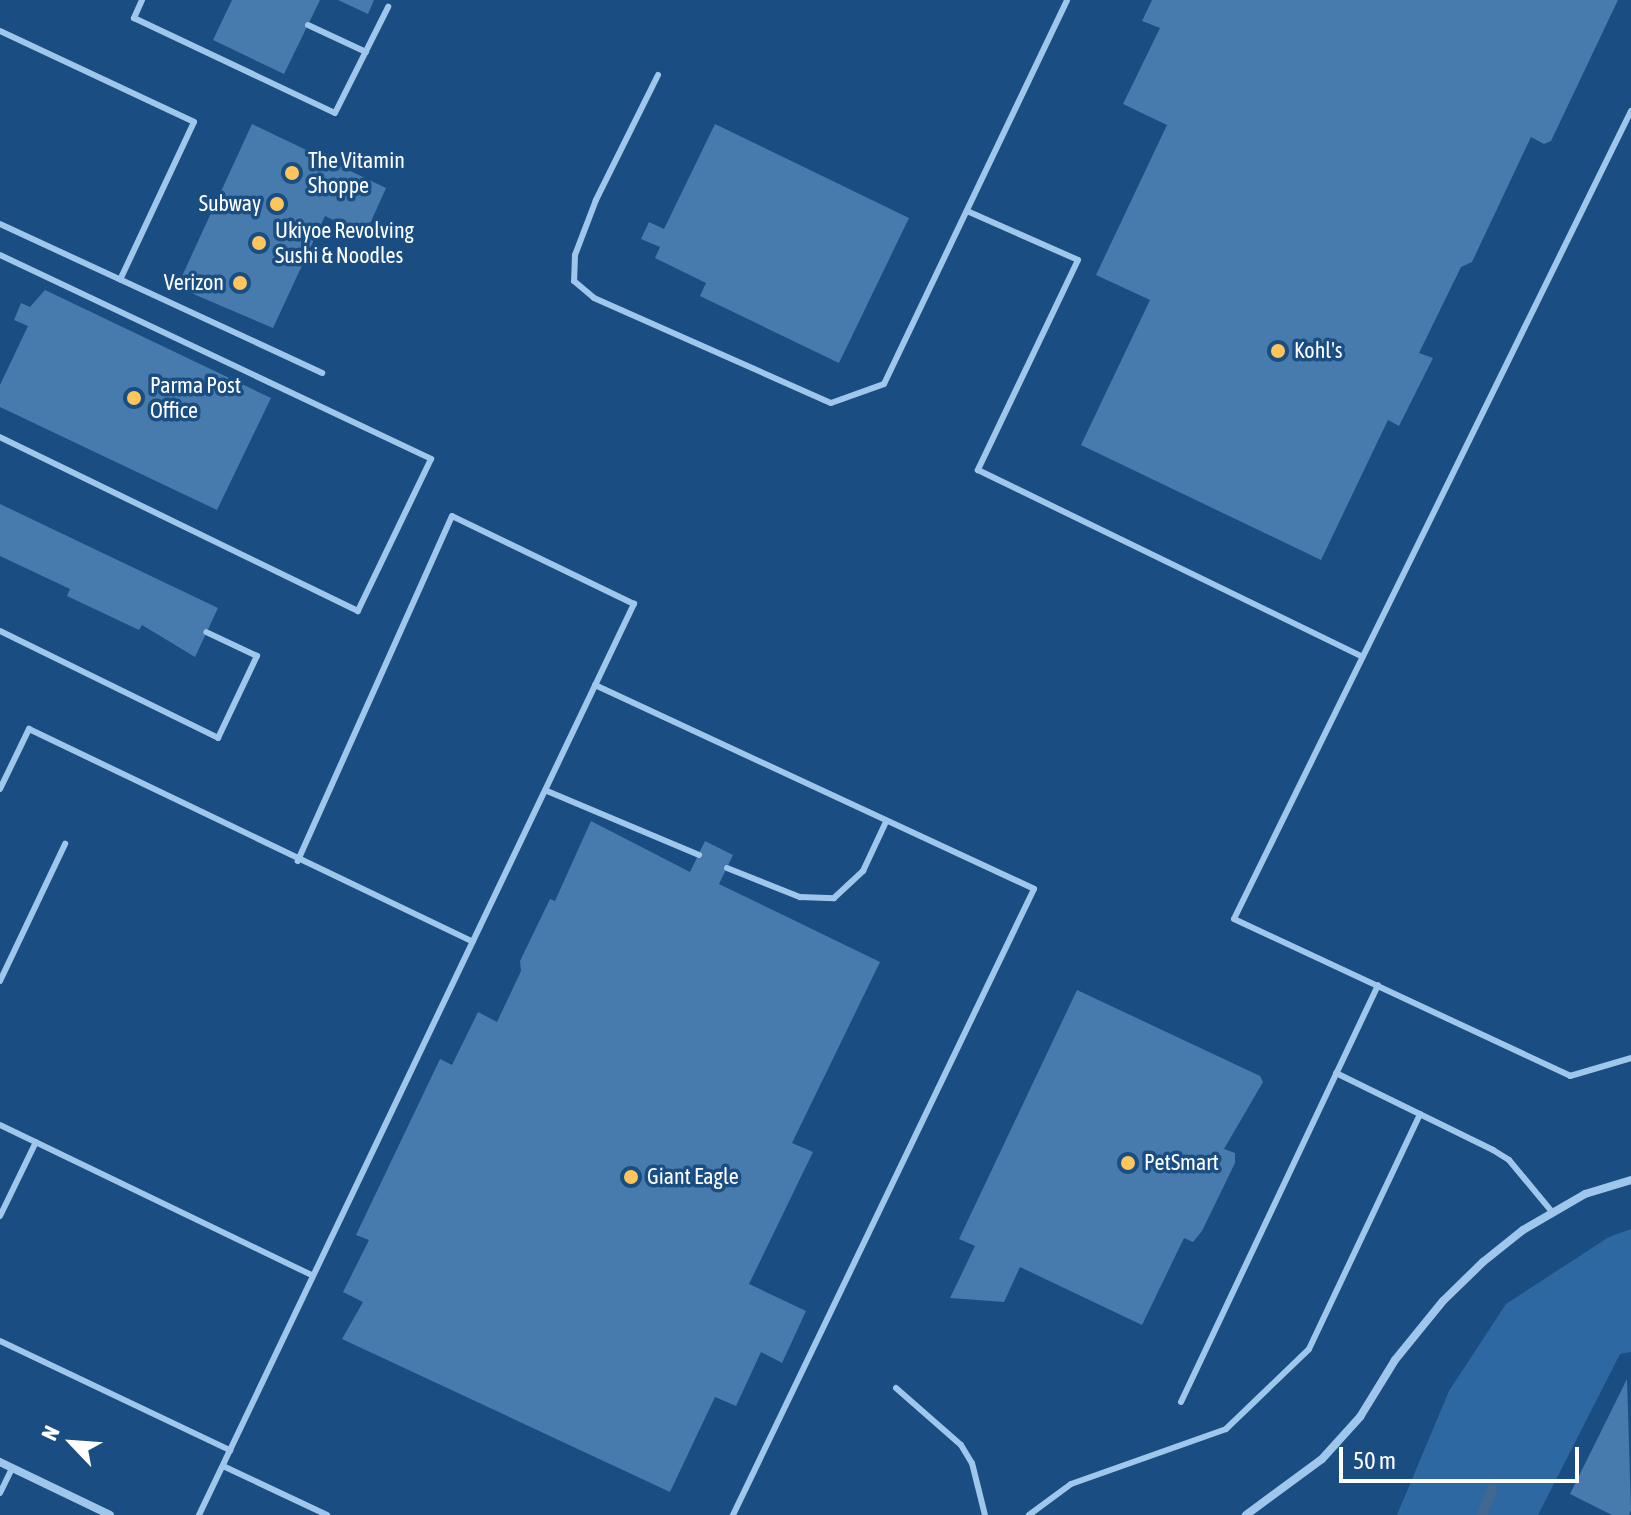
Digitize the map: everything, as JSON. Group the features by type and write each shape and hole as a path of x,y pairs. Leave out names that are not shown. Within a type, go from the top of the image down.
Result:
{"street":[{"path":"1246,1515 1322,1459 1360,1417 1395,1360 1453,1291 1523,1230 1585,1194 1631,1180"},
{"path":"0,1462 110,1515"}],"lane":[{"path":"142,0 134,18 335,113 388,7"},
{"path":"658,75 596,200 575,255 574,281 594,298 789,389 831,403 884,384 1067,0"},
{"path":"308,25 366,52"},
{"path":"0,31 194,122 120,280"},
{"path":"1631,111 1234,919 1570,1076 1631,1058"},
{"path":"967,211 1078,260 978,470 1361,656"},
{"path":"0,224 322,373"},
{"path":"0,255 431,459 358,611 0,437"},
{"path":"199,1515 634,604 452,516 298,861"},
{"path":"0,631 218,738 257,656 206,632"},
{"path":"595,685 1034,889 733,1515"},
{"path":"0,789 29,729 298,861 473,942"},
{"path":"547,791 699,855"},
{"path":"727,868 800,897 834,898 863,871 886,822"},
{"path":"0,981 65,844"},
{"path":"1181,1402 1378,985"},
{"path":"1336,1073 1509,1160 1553,1213"},
{"path":"1029,1515 1071,1484 1226,1429 1309,1349 1420,1114"},
{"path":"0,1125 311,1275"},
{"path":"0,1216 36,1142"},
{"path":"0,1341 230,1450"},
{"path":"896,1388 961,1445 972,1463 985,1515"},
{"path":"223,1466 327,1515"},
{"path":"0,1493 12,1468"}],"shaded area":[{"path":"1631,1229 1631,1352 1620,1354 1538,1515 1397,1515 1449,1391 1506,1304 1609,1237"}],"building":[{"path":"232,0 320,0 284,74 213,40"},
{"path":"338,0 374,0 368,14"},
{"path":"1152,0 1618,0 1551,141 1544,144 1531,137 1472,262 1461,267 1419,353 1433,358 1399,426 1388,420 1321,560 1081,445 1150,300 1096,275 1167,125 1123,104 1160,28 1142,21"},
{"path":"252,124 386,188 365,235 325,216 273,328 177,287"},
{"path":"715,124 909,218 839,363 700,296 706,283 655,258 660,247 641,239 649,222 664,229"},
{"path":"45,290 271,398 217,510 0,407 0,385 28,326 14,320 21,303 30,307"},
{"path":"0,504 218,608 195,657 142,625 139,630 67,596 70,589 0,556"},
{"path":"591,821 690,872 705,841 733,855 719,884 880,962 792,1143 813,1152 749,1284 806,1311 782,1363 761,1352 736,1406 715,1397 670,1492 342,1339 363,1302 343,1292 369,1240 356,1235 440,1059 452,1065 478,1012 497,1022 521,971 520,961 550,899 555,901"},
{"path":"1077,990 1260,1076 1263,1082 1224,1149 1235,1153 1235,1163 1202,1231 1193,1242 1184,1238 1142,1325 1020,1267 1004,1302 950,1298 975,1246 959,1239"},
{"path":"1627,1379 1631,1510 1629,1515 1612,1515 1570,1494"}],"waterway":[{"path":"1482,1515 1492,1489"}],"place":[{"name":"The Vitamin Shoppe","path":"292,173"},
{"name":"Subway","path":"277,204"},
{"name":"Ukiyoe Revolving Sushi & Noodles","path":"259,243"},
{"name":"Verizon","path":"240,283"},
{"name":"Kohl's","path":"1278,351"},
{"name":"Parma Post Office","path":"134,398"},
{"name":"PetSmart","path":"1128,1163"},
{"name":"Giant Eagle","path":"631,1177"}]}
